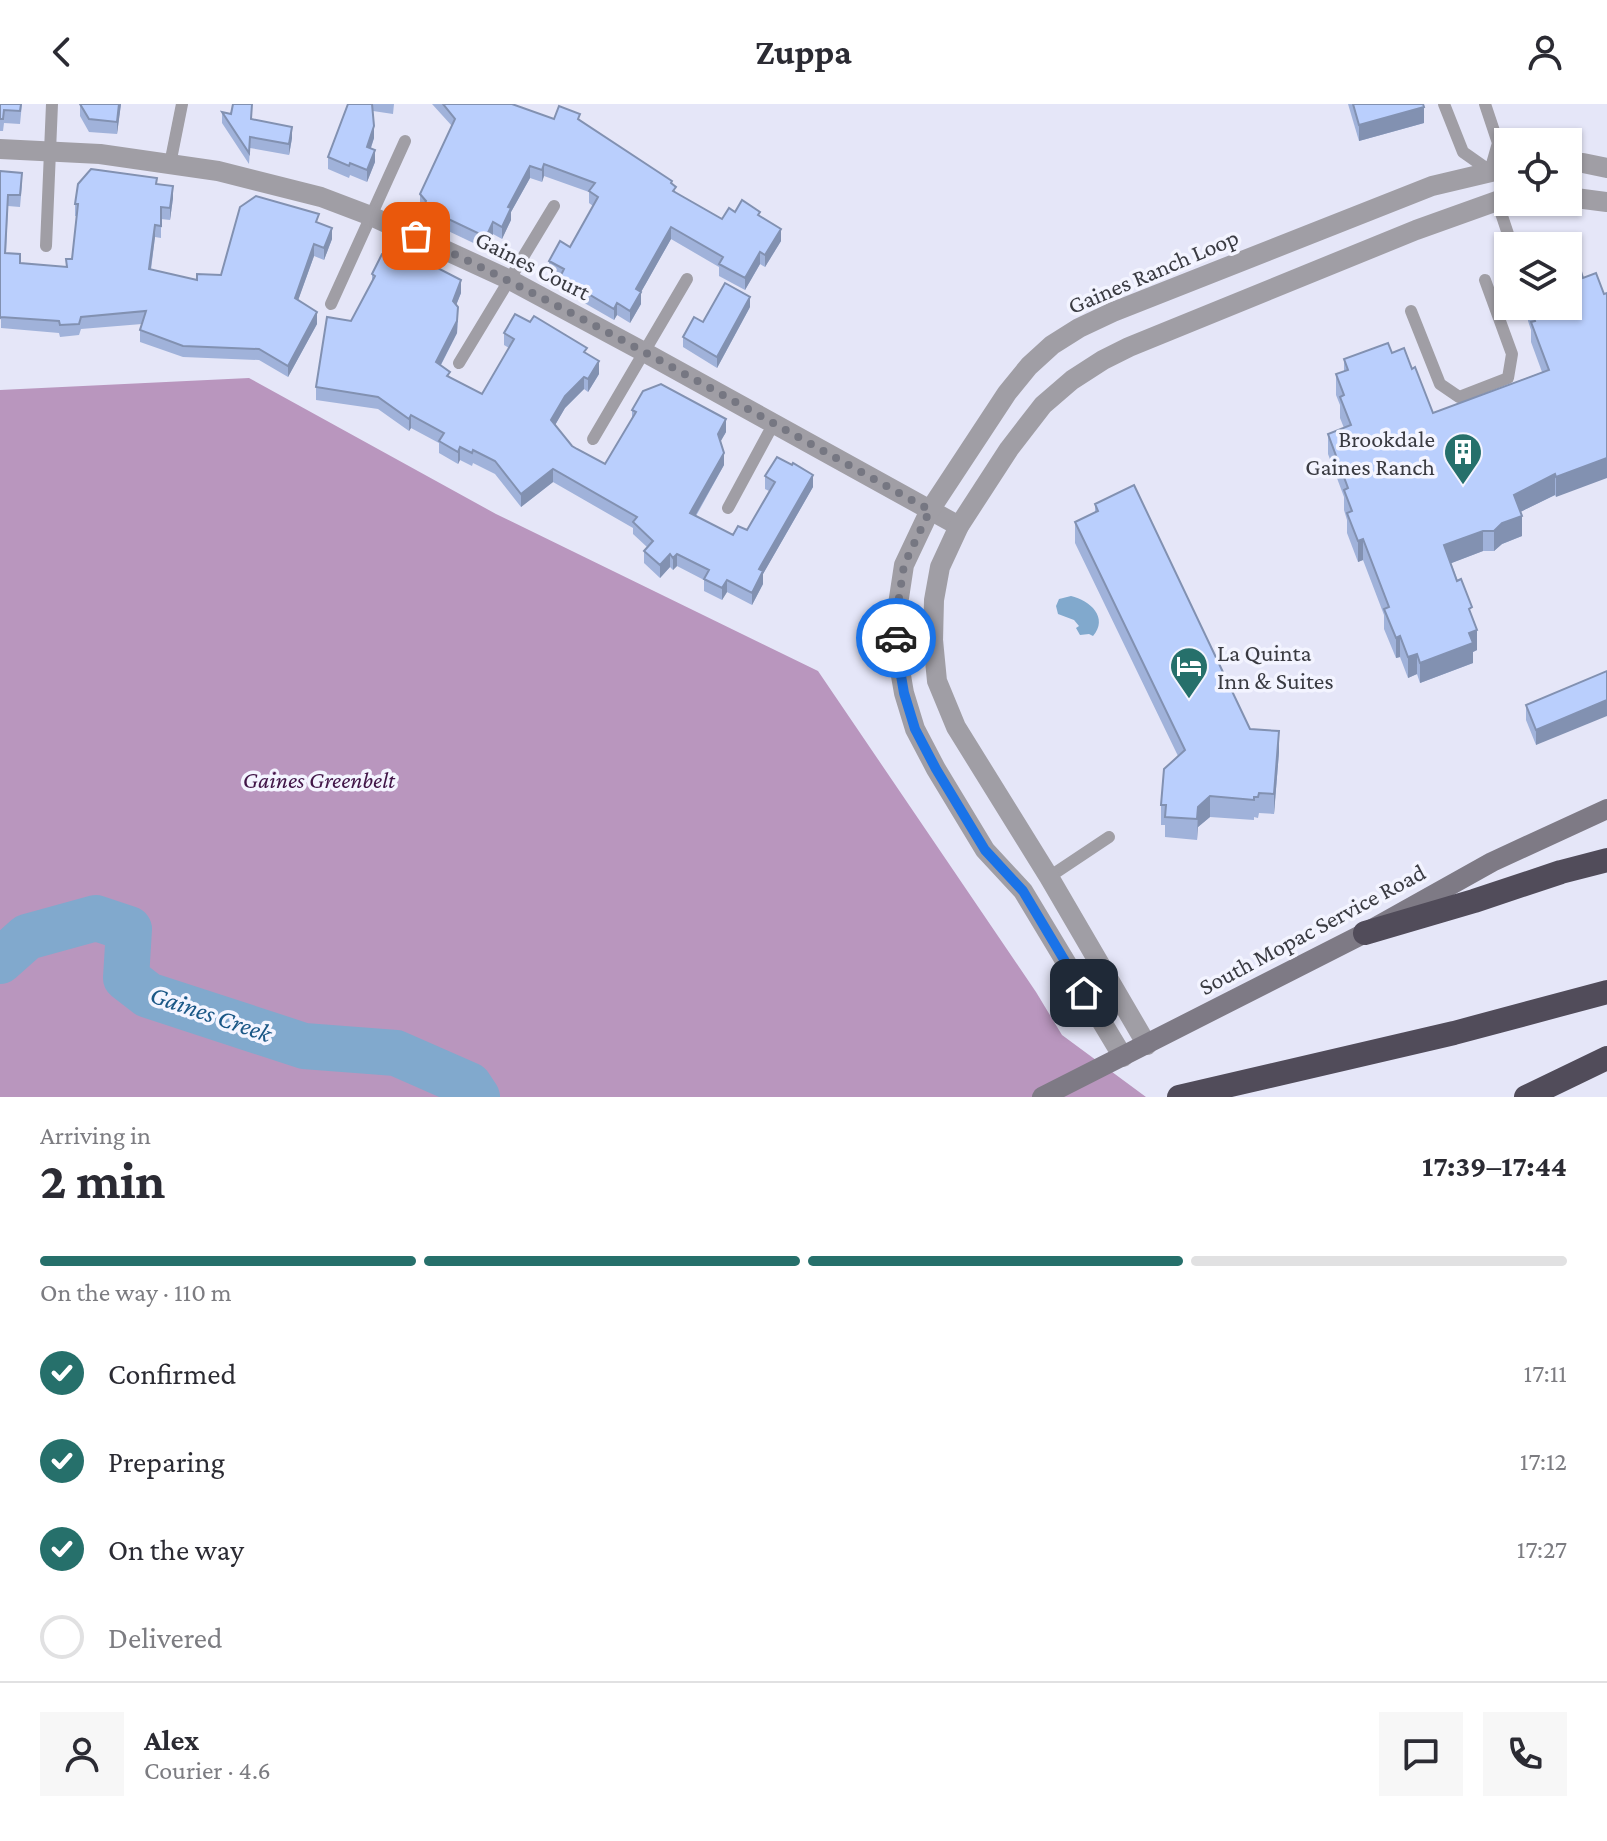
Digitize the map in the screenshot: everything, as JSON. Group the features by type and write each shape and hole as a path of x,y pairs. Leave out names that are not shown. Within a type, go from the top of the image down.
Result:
{"highway":[{"path":"1365,933 1607,860"},
{"path":"1179,1097 1454,1033 1607,992"},
{"path":"1526,1097 1607,1058"}],"main road":[{"name":"South Mopac Service Road","path":"1042,1097 1365,933 1492,862 1607,809"}],"street":[{"name":"Gaines Court","path":"0,149 100,154 218,171 321,197 371,216 510,280 959,526"},
{"path":"1582,163 1607,168"},
{"name":"Gaines Ranch Loop","path":"1123,1057 1023,891 985,850 915,729 904,693 896,647 897,611 904,565 930,510 1007,393 1029,366 1052,345 1113,312 1432,186 1494,171"},
{"path":"1582,198 1607,202"},
{"path":"1147,1045 1049,877 956,727 937,681 933,640 934,600 940,567 959,526 1009,449 1043,405 1072,380 1103,360 1143,341 1416,230 1494,204"},
{"path":"1023,891 1049,877"}],"lane":[{"path":"46,246 52,104"},
{"path":"170,164 182,104"},
{"path":"1444,104 1463,152 1494,168"},
{"path":"1485,104 1494,131"},
{"path":"331,304 405,141"},
{"path":"459,363 554,206"},
{"path":"593,439 687,279"},
{"path":"1411,311 1440,384 1459,397 1508,378 1512,354 1485,280"},
{"path":"728,508 774,423"},
{"path":"1049,877 1109,837"}],"green space":[{"name":"Gaines Greenbelt","path":"249,378 496,514 818,671 1062,1035 1146,1097 0,1097 0,390"}],"water":[{"path":"1071,596 1085,601 1098,616 1099,623 1093,636 1080,635 1076,628 1079,626 1074,620 1058,614 1056,606 1059,599"}],"building":[{"path":"0,104 21,104 20,111 4,110 3,119 0,119"},
{"path":"80,104 119,104 117,122 89,119"},
{"path":"233,104 252,104 251,119 292,127 289,144 250,137 249,153 222,112 231,114"},
{"path":"348,104 372,104 374,126 367,147 375,150 367,170 328,157"},
{"path":"443,104 512,104 554,119 559,106 580,114 578,119 672,181 676,187 673,191 722,219 729,208 735,212 742,200 760,212 758,215 781,229 765,255 760,252 745,278 719,264 723,257 671,227 636,289 641,292 630,311 617,303 614,309 560,277 564,269 549,261 560,241 570,247 598,197 589,191 595,183 544,164 542,170 530,166 508,207 511,208 502,227 493,222 486,237 423,207 426,201 420,194 455,119"},
{"path":"1353,104 1423,104 1424,107 1359,125"},
{"path":"91,169 157,178 156,184 173,186 170,208 161,207 161,226 155,225 149,269 197,280 197,274 221,275 240,207 256,196 319,214 316,222 332,228 324,248 314,244 295,298 317,312 288,366 259,349 183,346 140,330 146,311 81,317 79,324 60,325 59,321 0,318 0,171 22,173 20,195 8,195 5,253 20,254 20,263 67,267 66,259 72,259 78,184"},
{"path":"396,245 461,280 453,301 458,307 457,321 436,362 450,372 447,376 482,394 514,339 504,333 515,314 530,322 534,316 587,348 584,352 599,361 588,379 584,377 565,396 551,420 572,446 605,464 636,412 632,410 643,391 661,384 726,419 718,434 724,453 690,513 733,535 738,526 747,530 775,482 765,476 777,457 813,475 759,569 763,571 752,593 727,580 722,588 704,579 709,570 677,554 673,558 670,554 660,565 644,551 653,541 633,522 637,517 553,469 521,494 495,461 473,450 472,453 460,447 458,452 439,441 444,433 411,415 409,419 378,397 316,387 327,317 351,321 375,276 372,274 382,254"},
{"name":"Brookdale Gaines Ranch","path":"1596,273 1604,294 1607,293 1607,458 1556,477 1555,474 1514,495 1522,516 1502,523 1494,531 1483,531 1444,545 1457,581 1461,579 1472,607 1469,609 1477,630 1469,633 1473,643 1420,663 1417,654 1408,657 1400,636 1396,638 1384,609 1389,607 1363,539 1358,541 1347,513 1352,511 1344,490 1348,488 1328,434 1351,425 1340,397 1344,395 1336,374 1348,370 1344,359 1388,343 1392,353 1404,348 1433,413 1549,370 1531,322 1582,320 1582,275 1583,278"},
{"path":"725,283 750,297 717,357 683,337 694,317 703,322"},
{"name":"La Quinta Inn & Suites","path":"1134,485 1250,729 1279,731 1274,794 1259,793 1254,800 1210,796 1198,807 1197,819 1165,817 1166,805 1161,805 1164,769 1185,750 1075,522 1098,511 1095,504"},
{"path":"1607,671 1607,700 1536,730 1526,705"}],"waterway":[{"name":"Gaines Creek","path":"0,961 27,937 96,918 129,929 126,978 148,995 304,1046 396,1053 469,1085 477,1097"}],"way so far":[{"path":"416,236 510,280 930,510 904,565 896,638"}],"place":[{"name":"Brookdale Gaines Ranch","path":"1463,486"},
{"name":"La Quinta Inn & Suites","path":"1189,700"}],"route":[{"path":"896,638 904,693 915,729 936,769 985,850 1023,891 1084,993"}]}
